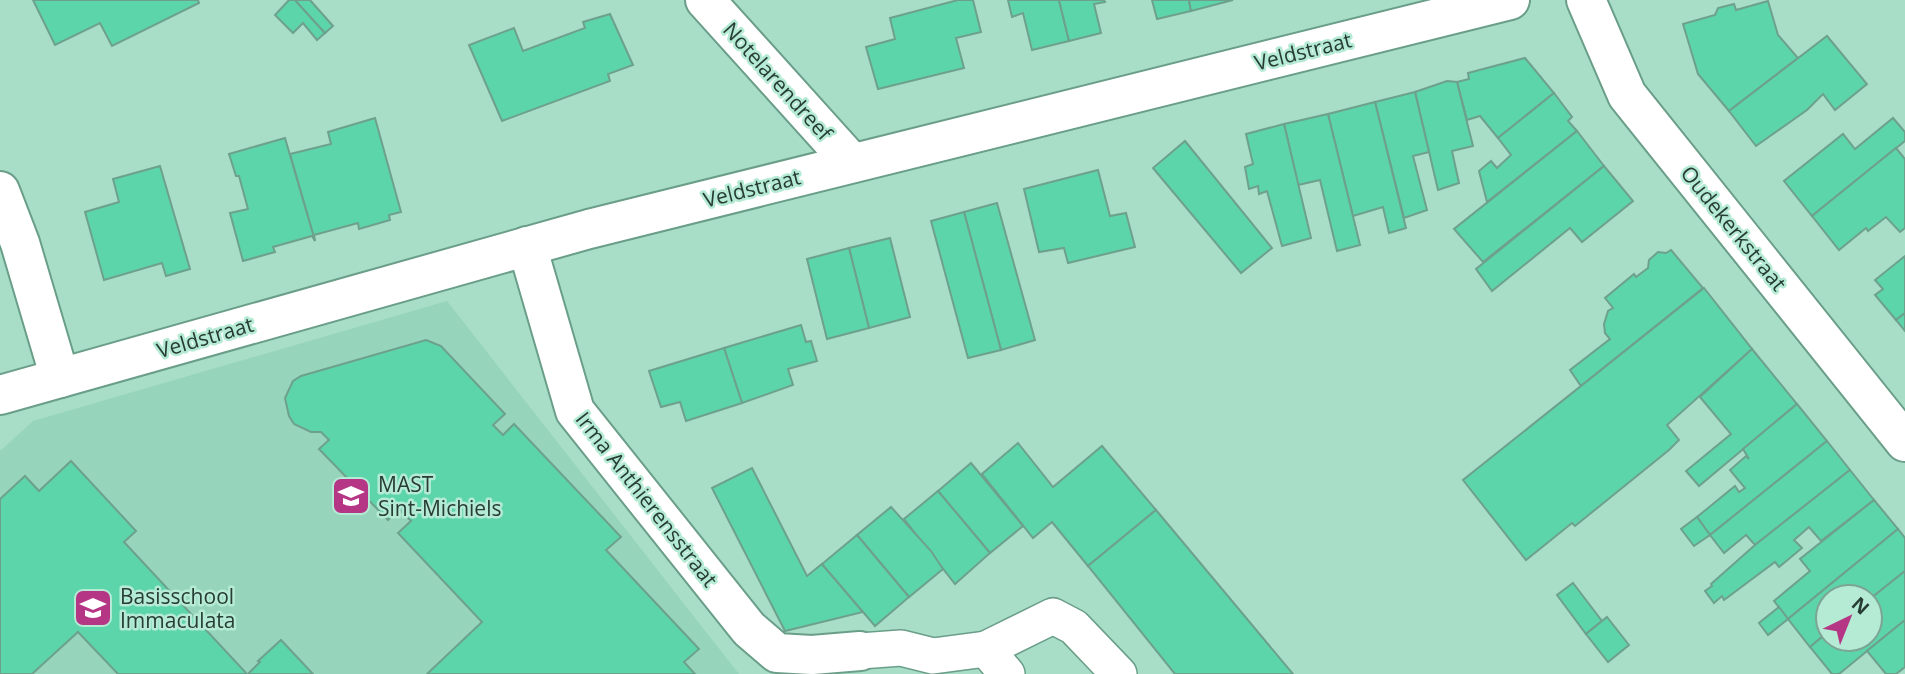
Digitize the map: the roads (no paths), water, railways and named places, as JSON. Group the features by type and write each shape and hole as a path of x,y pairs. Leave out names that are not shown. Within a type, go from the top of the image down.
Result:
{"street":[{"name":"Notelarendreef","path":"705,0 852,163"},
{"name":"Veldstraat","path":"0,395 527,246 1510,0"},
{"name":"Oudekerkstraat","path":"1586,0 1627,95 1905,442"},
{"path":"0,191 20,243 61,378"},
{"name":"Irma Anthierensstraat","path":"527,246 575,411 749,629 778,653 813,655 860,651"},
{"path":"860,651 901,649 933,656 996,662 1053,616 1074,627 1119,674"}],"place":[{"name":"MAST Sint-Michiels","path":"351,496"},
{"name":"Basisschool Immaculata","path":"93,608"}]}
